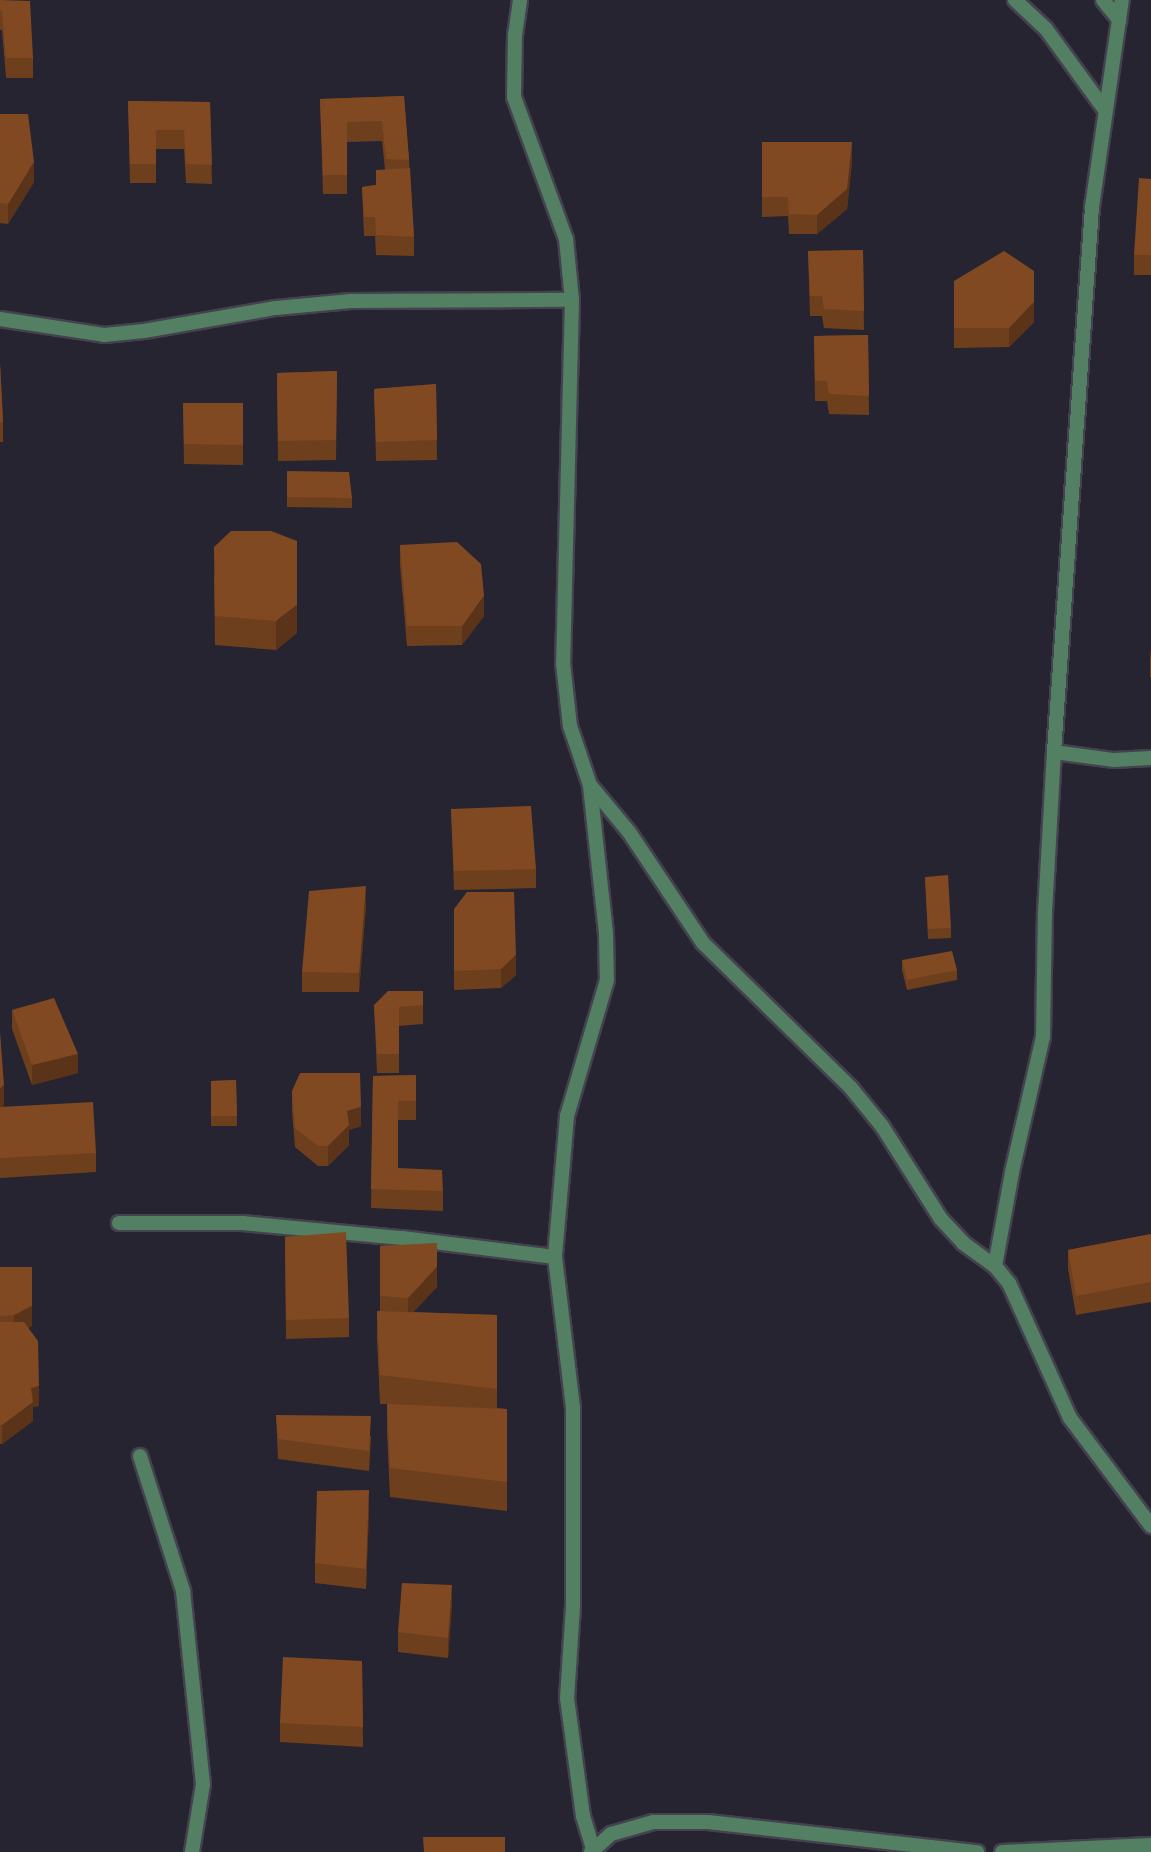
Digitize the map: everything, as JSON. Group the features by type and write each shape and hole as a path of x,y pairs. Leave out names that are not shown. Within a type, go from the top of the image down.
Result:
{"street":[{"path":"520,0 515,34 514,97 566,239 572,300 563,663 570,726 590,785 606,934 607,980 567,1116 555,1257 573,1408 573,1606 567,1698 583,1816 592,1851 611,1834 629,1827 653,1822 708,1822 977,1852"},
{"path":"1015,0 1046,29 1105,110"},
{"path":"1103,0 1119,20"},
{"path":"995,1266 1012,1172 1043,1037 1045,912 1054,752 1092,207 1122,0"},
{"path":"0,319 104,335 144,331 276,308 351,301 572,300"},
{"path":"1054,752 1114,760 1151,758"},
{"path":"590,785 629,832 703,943 851,1088 882,1126 941,1219 963,1243 995,1266 1020,1303 1040,1356 1070,1418 1151,1526"},
{"path":"119,1223 266,1225 555,1257"},
{"path":"140,1456 183,1591 203,1784 192,1852"},
{"path":"1002,1852 1151,1845"}],"building":[{"path":"0,0 30,1 33,58 6,58"},
{"path":"404,96 409,160 386,159 382,121 347,122 347,175 323,175 320,99"},
{"path":"128,101 210,102 212,165 186,164 184,130 156,130 156,164 130,164"},
{"path":"0,114 28,114 34,162 8,204 0,203"},
{"path":"762,142 852,142 847,189 817,215 789,214 788,197 762,197"},
{"path":"410,168 414,237 376,235 375,217 364,217 362,187 376,185 376,170"},
{"path":"1139,178 1151,179 1151,255 1134,255"},
{"path":"863,250 864,311 824,309 822,296 810,296 808,251"},
{"path":"1004,251 1034,271 1034,302 1009,328 954,328 954,281"},
{"path":"868,335 869,396 829,394 827,381 815,381 814,336"},
{"path":"0,363 3,422 0,422"},
{"path":"337,371 336,440 278,441 277,373"},
{"path":"436,384 437,440 376,442 374,389"},
{"path":"183,403 243,403 243,445 184,444"},
{"path":"287,471 349,472 352,498 287,497"},
{"path":"231,531 271,531 297,541 297,605 276,621 215,616 214,547"},
{"path":"457,542 481,564 484,596 462,626 407,626 400,545"},
{"path":"531,806 536,869 454,871 451,809"},
{"path":"948,875 951,928 928,929 925,877"},
{"path":"366,886 359,973 302,972 309,891"},
{"path":"467,892 514,892 516,955 501,969 454,971 454,909"},
{"path":"952,951 957,970 907,980 902,960"},
{"path":"388,991 423,991 423,1005 399,1007 399,1054 377,1054 374,1005"},
{"path":"54,998 78,1054 32,1065 12,1010"},
{"path":"0,1033 4,1085 0,1088"},
{"path":"300,1073 360,1073 361,1107 347,1111 349,1125 328,1146 318,1146 295,1128 292,1091"},
{"path":"416,1075 416,1101 398,1101 398,1168 442,1170 443,1191 371,1189 373,1076"},
{"path":"236,1080 237,1116 211,1116 211,1081"},
{"path":"93,1102 96,1153 0,1158 0,1107"},
{"path":"346,1232 349,1318 286,1320 285,1237"},
{"path":"1151,1234 1151,1282 1076,1296 1068,1250"},
{"path":"437,1243 437,1267 408,1298 380,1296 380,1246"},
{"path":"0,1267 32,1267 32,1306 14,1315 0,1316"},
{"path":"377,1311 497,1315 497,1389 380,1375"},
{"path":"0,1322 24,1322 38,1341 39,1386 31,1388 33,1402 2,1425 0,1425"},
{"path":"387,1404 507,1409 507,1482 390,1468"},
{"path":"276,1415 371,1416 369,1451 278,1439"},
{"path":"369,1490 366,1569 315,1563 317,1491"},
{"path":"402,1583 452,1585 448,1638 398,1632"},
{"path":"283,1657 362,1661 363,1727 280,1723"},
{"path":"423,1837 505,1837 505,1852 424,1852"}]}
